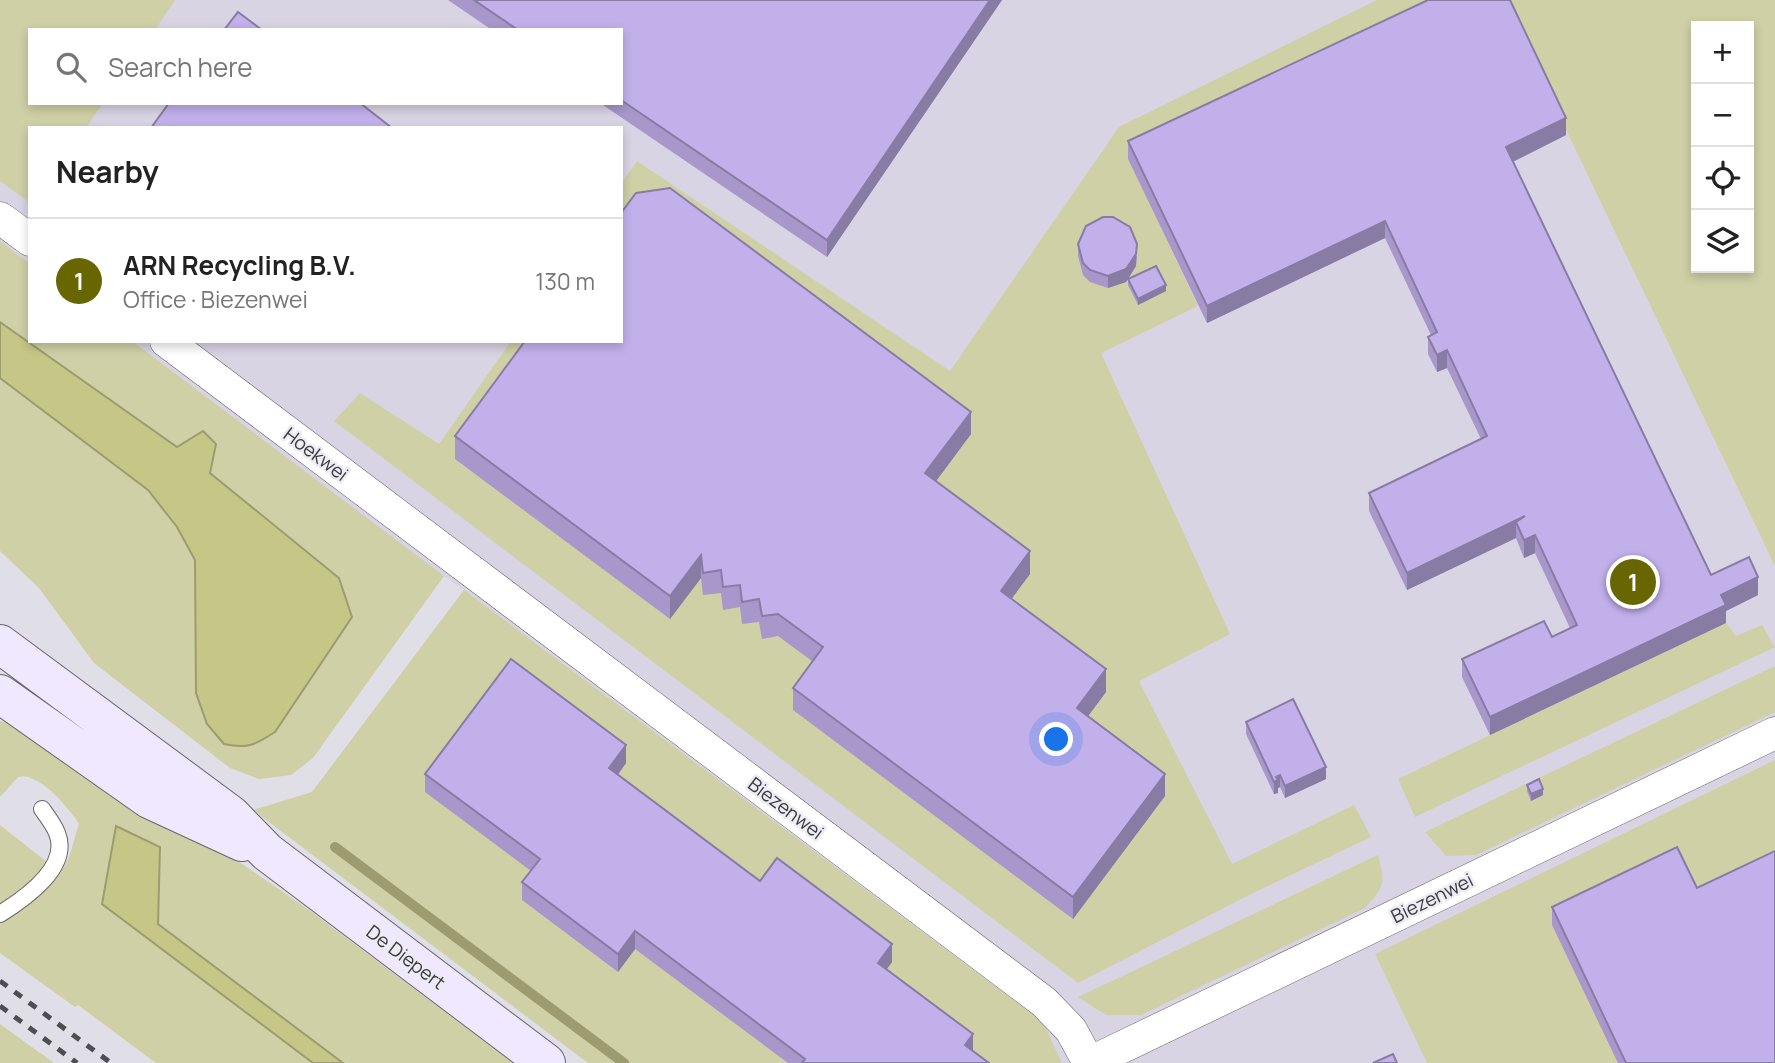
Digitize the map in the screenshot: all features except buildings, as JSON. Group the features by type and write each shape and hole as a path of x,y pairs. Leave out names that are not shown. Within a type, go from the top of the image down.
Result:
{"main road":[{"name":"De Diepert","path":"0,644 231,815 267,852 546,1063"},
{"name":"De Diepert","path":"0,694 149,799 220,834 267,852"}],"street":[{"path":"0,218 28,239"},
{"name":"Hoekwei","path":"169,343 467,568"},
{"name":"Biezenwei","path":"467,568 1044,1002 1071,1030 1088,1063 1775,733"}],"lane":[{"path":"0,914 35,889 57,861 58,834 42,809"}],"shaded area":[{"path":"0,0 1775,0 1775,1063 654,1063 464,590 444,576 199,504 0,356"},
{"path":"0,0 175,0 156,28 28,28 28,105 102,105 87,126 28,126 28,202 0,181"},
{"path":"1377,0 1462,0 1129,159 1198,306 1101,353 1230,634 1139,681 1232,864 1354,805 1371,837 1247,896 1078,983 334,421 360,393 439,444 510,343 623,343 623,181 637,161 950,371 1119,127"},
{"path":"1504,0 1775,0 1775,566"},
{"path":"0,241 28,262 28,342 0,322"},
{"path":"0,322 177,447 203,431 216,444 210,473 339,578 352,617 275,732 251,745 239,746 224,744 207,724 196,693 195,560 177,527 148,490 0,378"},
{"path":"30,343 135,343 444,576 313,758 291,775 259,779 230,768 94,663 39,588 0,551 0,378 148,490 177,527 195,560 196,693 339,578 210,472 216,444 203,432 178,447"},
{"path":"464,590 1043,1022 1062,1063 588,1063 253,810 312,792"},
{"path":"1726,623 1736,636 1762,625 1775,647 1415,817 1398,779"},
{"path":"1775,666 1775,712 1476,855 1446,856 1425,832"},
{"path":"0,721 14,725 235,859 309,910 513,1063 343,1063 158,924 160,847 117,826 102,904 313,1063 156,1063 78,1005 75,1007 0,953 0,923 30,903 57,877 69,857 79,824 52,792 35,780 18,777 0,797"},
{"path":"1775,760 1775,1063 1427,1063 1375,954"},
{"path":"0,825 48,863 27,884 0,904"},
{"path":"116,826 160,847 158,924 343,1063 313,1063 102,904"},
{"path":"1378,855 1382,884 1365,908 1141,1015 1106,1015 1078,997"},
{"path":"0,1024 54,1063 0,1063"}],"waterway":[{"path":"335,847 624,1063"}],"railway":[{"path":"0,981 111,1063"},
{"path":"0,1006 77,1063"}],"place":[{"name":"ARN Recycling B.V.","path":"1633,582"}]}
